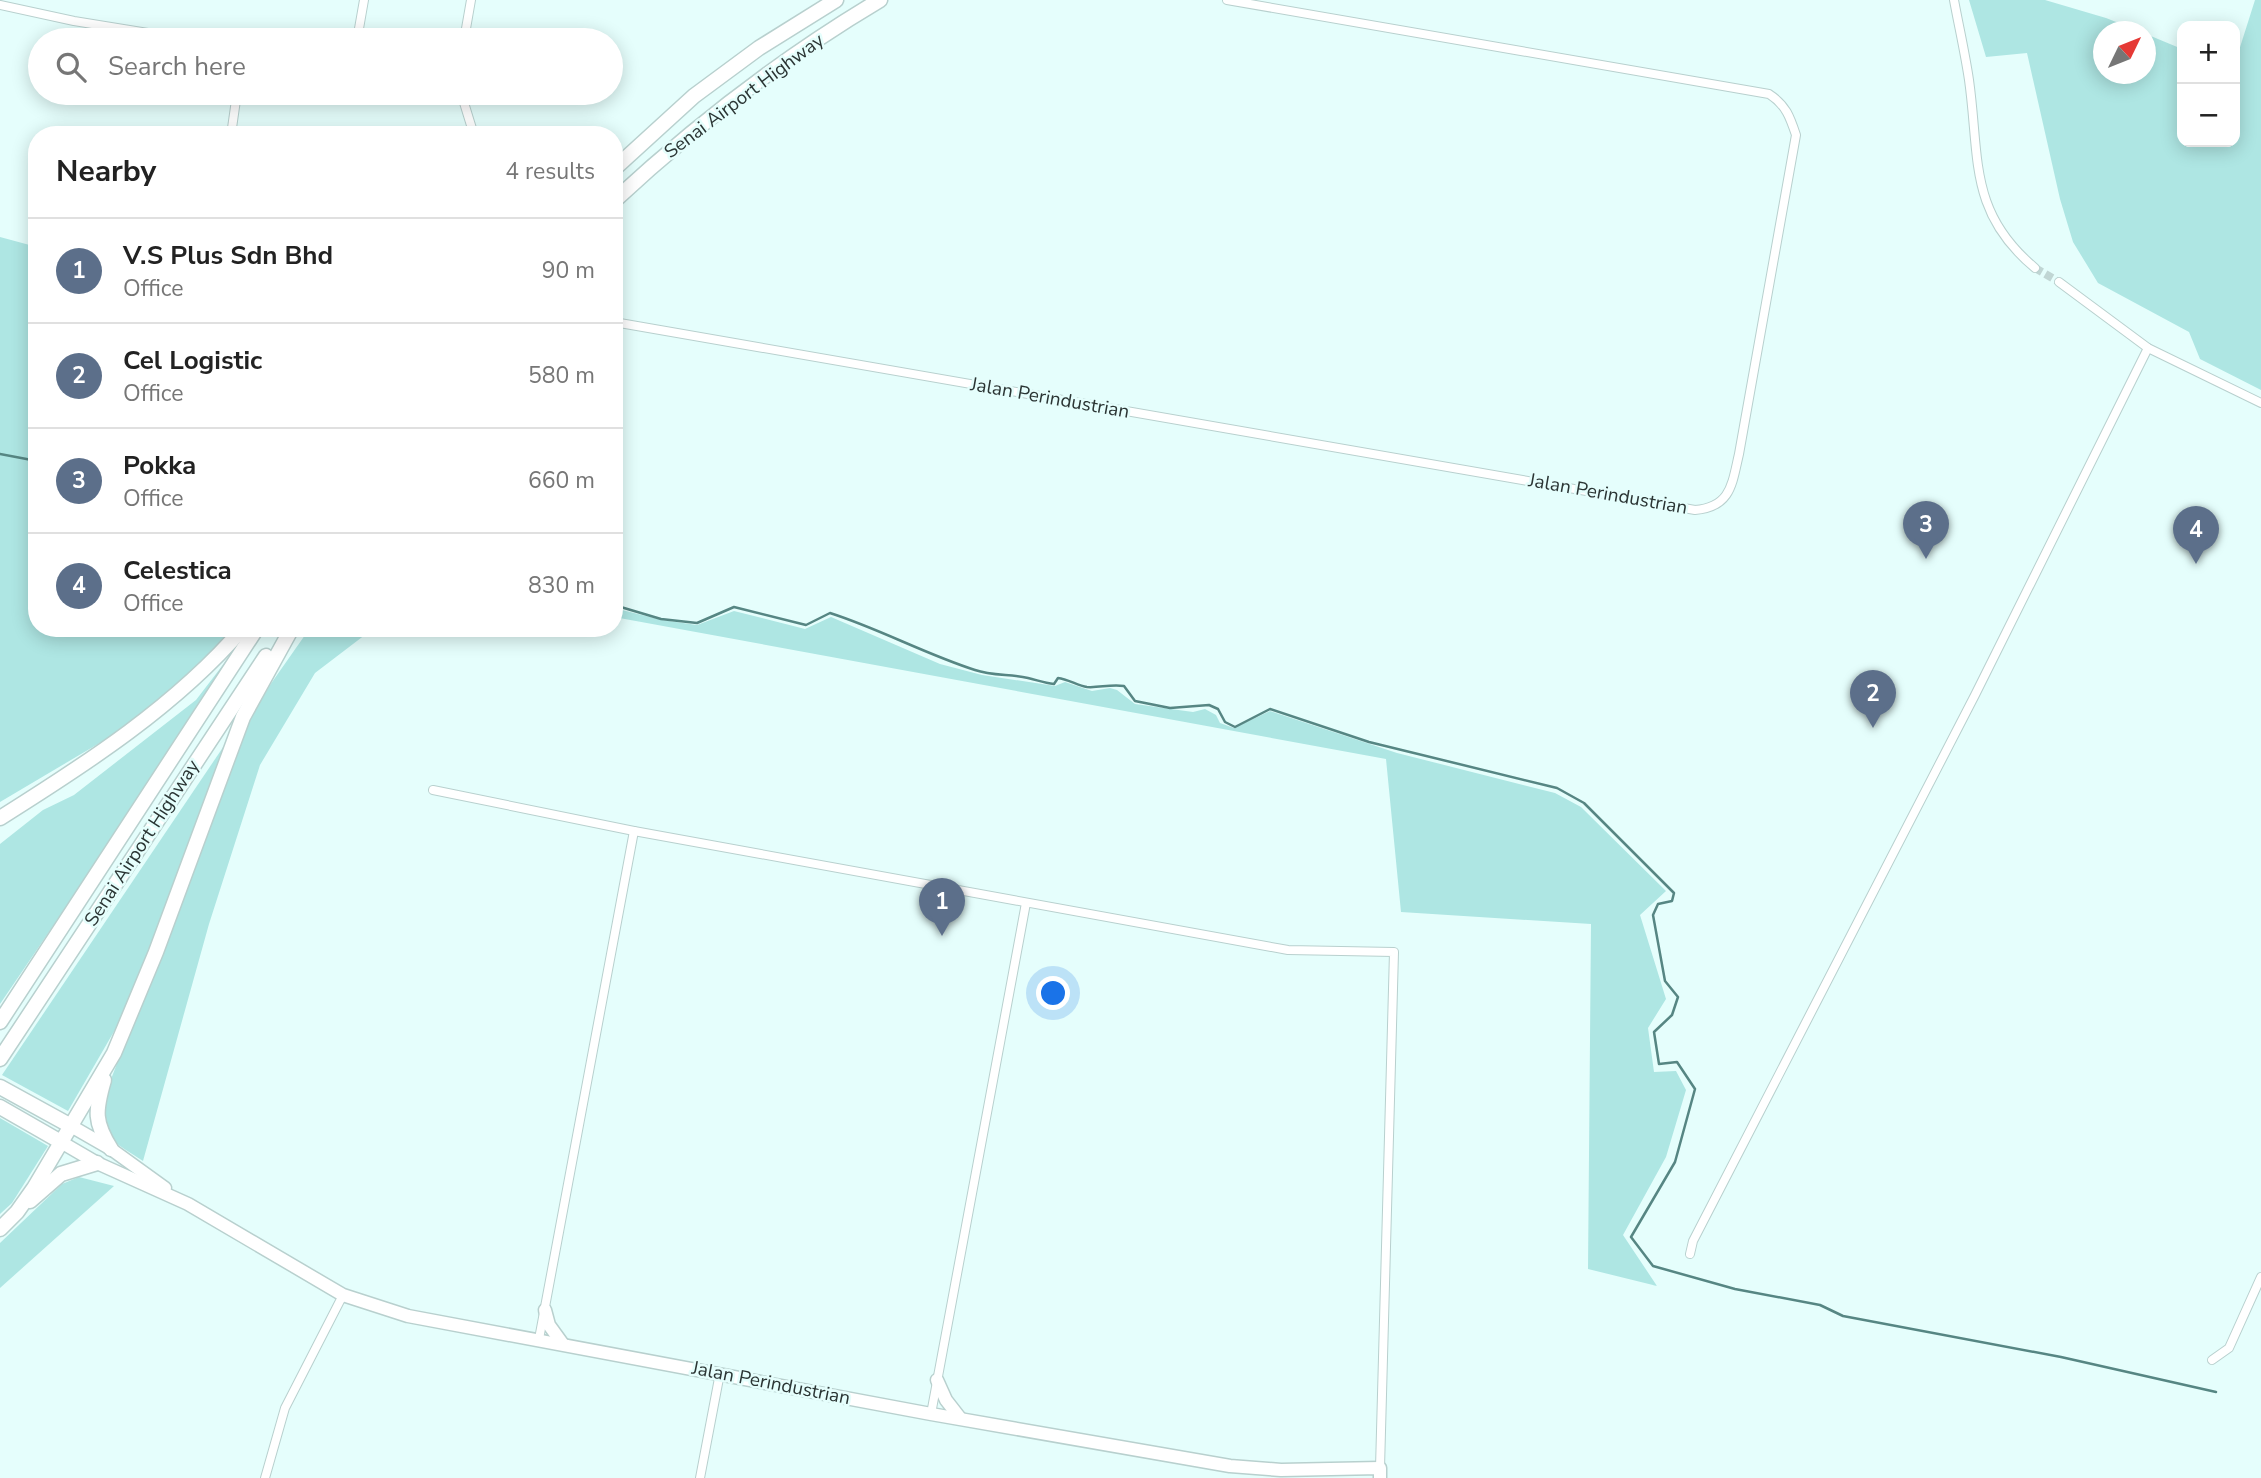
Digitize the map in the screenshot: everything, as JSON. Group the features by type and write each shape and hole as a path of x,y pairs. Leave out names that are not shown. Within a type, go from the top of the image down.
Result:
{"highway":[{"name":"Senai Airport Highway","path":"623,161 705,88 759,48 836,0"},
{"name":"Senai Airport Highway","path":"623,193 671,148 774,68 880,0"},
{"path":"4,816 104,750 178,693 235,637"},
{"name":"Senai Airport Highway","path":"0,1022 251,637"},
{"name":"Senai Airport Highway","path":"0,1059 278,637"},
{"path":"111,1149 100,1130 96,1110 114,1053 156,952 243,717 287,637"},
{"path":"17,1212 114,1053"},
{"path":"0,1087 71,1126"},
{"path":"0,1108 61,1142"},
{"path":"0,1229 61,1174 97,1163"}],"main road":[{"path":"71,1126 111,1149 188,1204"},
{"path":"61,1142 97,1163 188,1204"},
{"name":"Jalan Perindustrian","path":"188,1204 344,1295 408,1316 931,1414 1230,1466 1380,1473"},
{"path":"545,1310 549,1325 562,1343"},
{"path":"937,1380 946,1401 960,1418"}],"street":[{"path":"31,10 32,0"},
{"path":"359,28 363,0"},
{"path":"466,28 471,0"},
{"name":"Jalan Perindustrian","path":"623,324 1695,510 1718,505 1730,491 1739,454 1796,135 1781,102 1769,94 1227,0"},
{"path":"1954,0 1969,82 1974,144 1983,192 1992,218 2016,252 2035,268"},
{"path":"0,5 117,28"},
{"path":"232,126 235,105"},
{"path":"465,105 471,126"},
{"path":"2059,282 2148,348 2261,403"},
{"path":"1690,1254 1693,1241 1975,695 2148,348"},
{"path":"433,790 634,831 1288,950 1394,952 1380,1473"},
{"path":"539,1339 634,831"},
{"path":"931,1414 1026,903"},
{"path":"2212,1360 2228,1348 2261,1276"},
{"path":"265,1478 285,1408 344,1295"},
{"path":"700,1478 720,1373"}],"shaded area":[{"path":"1969,0 2045,0 2106,18 2114,21 2093,21 2093,84 2156,84 2156,38 2177,47 2177,147 2240,147 2240,47 2255,0 2261,0 2261,390 2200,359 2189,332 2098,283 2073,242 2060,199 2027,53 1986,57"},
{"path":"0,237 28,245 28,637 233,637 130,725 0,802"},
{"path":"623,610 697,625 734,611 805,629 831,617 940,664 982,675 1055,686 1065,682 1092,691 1110,688 1135,704 1193,712 1205,709 1216,715 1220,723 1234,728 1270,711 1397,753 1555,793 1581,807 1666,891 1640,915 1666,999 1648,1028 1654,1072 1676,1071 1686,1090 1666,1157 1623,1235 1657,1286 1588,1269 1591,924 1401,912 1386,759 623,619"},
{"path":"304,637 362,637 315,673 260,765 209,924 143,1161 116,1143 106,1131 103,1100 247,725 270,685"},
{"path":"229,657 232,658 231,664 0,1004 0,844 43,810 74,795 196,700"},
{"path":"234,731 127,1009 68,1111 2,1075"},
{"path":"0,1118 48,1146 12,1203 0,1214"},
{"path":"79,1177 114,1186 0,1288 0,1243 62,1184"}],"waterway":[{"path":"0,454 28,459"},
{"path":"623,608 661,619 697,623 734,607 806,625 830,613 981,672 1054,684 1058,678 1087,687 1124,686 1135,701 1170,708 1209,705 1218,709 1225,722 1235,727 1270,709 1369,742 1557,788 1584,803 1674,893 1672,901 1658,904 1653,915 1665,981 1678,997 1672,1015 1654,1032 1659,1064 1677,1062 1695,1089 1675,1162 1631,1237 1653,1266 1735,1289 1820,1305 1843,1316 2061,1357 2216,1392"}],"tunnel":[{"path":"2035,268 2059,282"}],"place":[{"name":"Pokka","path":"1926,559"},
{"name":"Celestica","path":"2196,564"},
{"name":"Cel Logistic","path":"1873,728"},
{"name":"V.S Plus Sdn Bhd","path":"942,936"}]}
